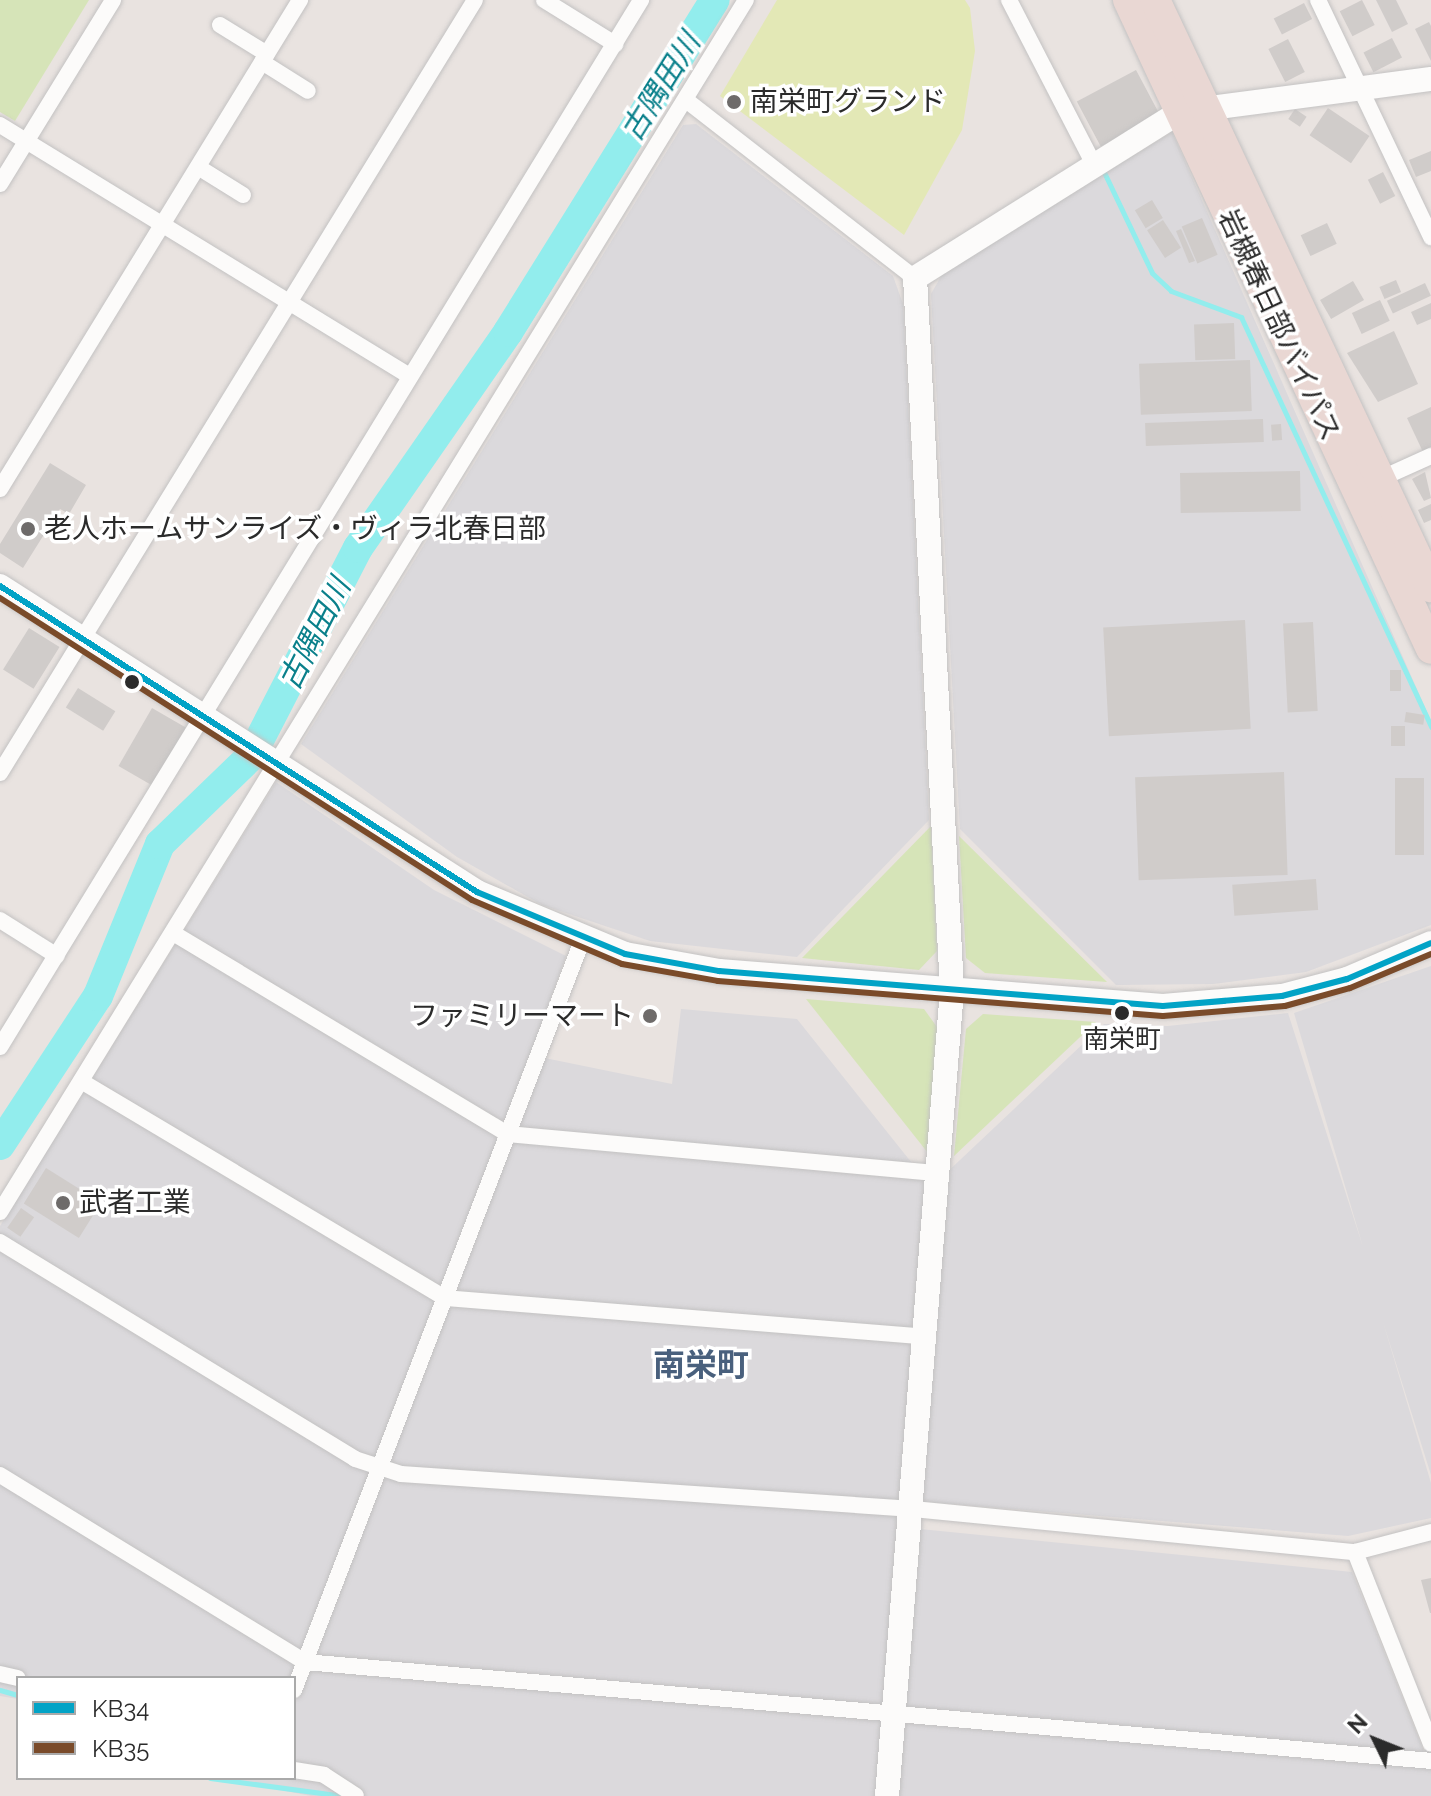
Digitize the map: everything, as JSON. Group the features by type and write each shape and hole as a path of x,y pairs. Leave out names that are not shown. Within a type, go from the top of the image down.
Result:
{"highway":[{"name":"岩槻春日部バイパス","path":"1128,0 1192,110 1380,479 1431,587"},
{"name":"岩槻春日部バイパス","path":"1155,0 1192,110 1431,649"}],"street":[{"path":"0,184 113,0"},
{"path":"0,489 300,0"},
{"path":"0,773 475,0"},
{"path":"544,0 615,44"},
{"path":"0,1047 208,714 410,376 641,0"},
{"path":"0,1212 173,933 274,757 746,0"},
{"path":"1009,0 1094,165"},
{"path":"1319,1 1429,226"},
{"path":"220,25 308,91"},
{"path":"915,278 1094,165 1192,110 1361,91 1431,79"},
{"path":"686,100 915,278 952,990 913,1509 887,1796"},
{"path":"0,125 410,376"},
{"path":"198,167 243,195"},
{"path":"1380,479 1431,456"},
{"path":"0,586 208,714 464,884 582,941 719,971 1107,1004 1238,1002 1347,979 1431,943"},
{"path":"0,920 57,956"},
{"path":"173,933 507,1134 938,1173"},
{"path":"296,1685 582,941"},
{"path":"81,1081 445,1298 926,1337"},
{"path":"0,1242 379,1469 913,1509 1355,1552 1431,1532"},
{"path":"0,1475 305,1662 895,1710 1431,1761"},
{"path":"1355,1552 1431,1744"},
{"path":"296,1770 324,1775 356,1796"}],"shaded area":[{"path":"696,124 893,276 903,304 929,820 797,957 650,941 542,905 457,857 301,744 683,125"},
{"path":"1172,132 1431,721 1431,925 1306,972 1213,984 1116,985 960,829 931,294 944,271"},
{"path":"276,782 434,890 566,956 530,1055 672,1084 681,1009 797,1019 935,1192 910,1528 1352,1572 1431,1769 1431,1796 311,1796 230,1780 296,1780 296,1676 16,1676 16,1699 0,1696 0,1226"},
{"path":"1431,966 1431,1475 1383,1322 1431,1483 1431,1518 1348,1536 914,1501 942,1177 1104,1024 1168,1026 1288,1013 1363,1247 1294,1013"}],"green space":[{"path":"0,0 89,0 15,121 0,112"},
{"path":"777,0 965,0 970,8 975,51 962,130 904,235 720,96"},
{"path":"931,826 937,951 919,970 802,958"},
{"path":"959,836 1107,982 985,973 966,958"},
{"path":"806,999 924,1009 937,1027 928,1153"},
{"path":"983,1014 1096,1022 954,1156 966,1029"}],"building":[{"path":"1362,0 1375,25 1352,36 1340,11"},
{"path":"1376,0 1396,0 1408,24 1392,32"},
{"path":"1304,3 1312,19 1282,34 1274,18"},
{"path":"1429,22 1431,26 1431,61 1415,29"},
{"path":"1392,38 1402,58 1373,72 1363,53"},
{"path":"1288,39 1305,72 1285,82 1268,49"},
{"path":"1136,70 1160,115 1101,146 1077,101"},
{"path":"1328,108 1369,136 1351,163 1310,135"},
{"path":"1295,109 1307,117 1300,127 1288,119"},
{"path":"1431,151 1431,171 1416,177 1409,160"},
{"path":"1383,172 1395,196 1380,204 1368,180"},
{"path":"1152,200 1163,218 1146,228 1135,210"},
{"path":"1202,218 1218,255 1197,263 1182,227"},
{"path":"1163,220 1181,248 1165,258 1147,230"},
{"path":"1327,223 1337,244 1310,256 1301,235"},
{"path":"1181,229 1195,261 1189,263 1176,231"},
{"path":"1396,280 1401,292 1385,299 1379,287"},
{"path":"1353,281 1364,300 1331,319 1320,300"},
{"path":"1425,283 1431,296 1393,313 1387,301"},
{"path":"1380,300 1390,321 1362,334 1352,313"},
{"path":"1431,303 1431,319 1417,325 1411,312"},
{"path":"1234,323 1235,359 1195,360 1194,324"},
{"path":"1394,331 1418,384 1378,402 1347,353"},
{"path":"1250,360 1252,411 1141,415 1139,364"},
{"path":"1431,407 1431,448 1423,452 1407,418"},
{"path":"1263,419 1264,442 1146,446 1145,423"},
{"path":"1281,424 1282,440 1272,441 1271,425"},
{"name":"老人ホームサンライズ・ヴィラ北春日部","path":"50,463 86,485 69,514 60,509 23,568 0,553 0,544"},
{"path":"1300,471 1301,511 1181,513 1180,473"},
{"path":"1425,472 1431,498 1424,501 1412,479"},
{"path":"1431,504 1431,520 1424,523 1418,510"},
{"path":"1245,620 1251,729 1109,736 1103,627"},
{"path":"1313,622 1318,711 1288,712 1283,624"},
{"path":"29,628 60,647 34,689 3,670"},
{"path":"1390,670 1401,670 1401,691 1390,691"},
{"path":"78,688 115,711 103,731 66,708"},
{"path":"152,708 186,728 152,786 118,766"},
{"path":"1406,712 1425,715 1423,725 1404,722"},
{"path":"1391,726 1405,726 1405,746 1391,746"},
{"path":"1284,772 1288,875 1139,880 1135,777"},
{"path":"1395,778 1424,778 1424,855 1395,855"},
{"path":"1316,879 1318,910 1234,916 1232,885"},
{"name":"武者工業","path":"46,1168 101,1202 79,1238 24,1204"},
{"path":"21,1208 34,1217 20,1237 7,1228"},
{"path":"1431,1578 1431,1613 1430,1613 1421,1580"}],"waterway":[{"name":"古隅田川","path":"0,1145 98,996 160,844 251,756 358,548 508,332 715,0"},
{"path":"1102,168 1152,273 1171,291 1241,317 1431,727"},
{"path":"0,1690 16,1694"},
{"path":"225,1780 344,1796"}],"transit line":[{"name":"KB34","path":"0,586 477,892 625,954 719,971 1163,1006 1282,996 1347,979 1431,943"},
{"name":"KB35","path":"0,598 472,900 622,964 718,981 1163,1016 1285,1006 1350,988 1431,954"}],"place":[{"name":"南栄町グランド","path":"734,102"},
{"name":"老人ホームサンライズ・ヴィラ北春日部","path":"28,529"},
{"name":"南栄町","path":"1122,1013"},
{"name":"ファミリーマート","path":"650,1016"},
{"name":"武者工業","path":"63,1203"}],"district":[{"name":"南栄町","path":"701,1365"}]}
